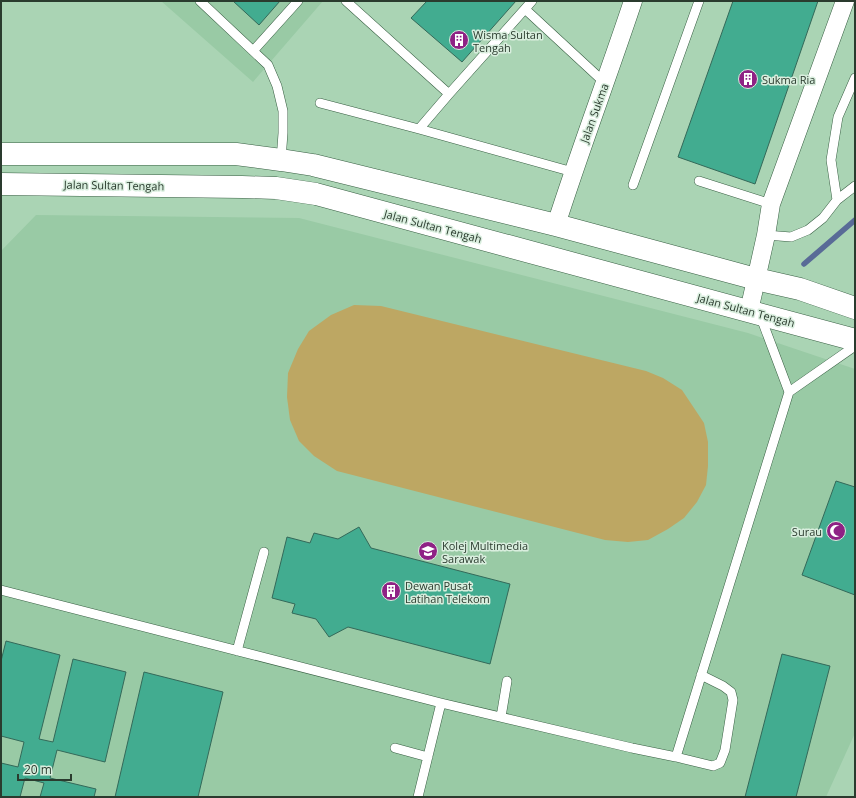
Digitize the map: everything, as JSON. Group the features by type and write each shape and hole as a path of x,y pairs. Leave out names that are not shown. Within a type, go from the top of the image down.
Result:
{"main road":[{"path":"5,153 236,154 312,165 346,172 556,225 756,279 800,289 855,308"},
{"name":"Jalan Sultan Tengah","path":"2,184 256,187 276,188 316,194 855,340"}],"street":[{"name":"Jalan Sukma","path":"556,225 633,1"},
{"path":"754,313 756,279 771,204 845,1"}],"lane":[{"path":"200,1 268,65 277,86 283,110 281,160"},
{"path":"253,51 298,1"},
{"path":"346,1 449,94"},
{"path":"419,129 532,1"},
{"path":"634,185 700,1"},
{"path":"525,9 605,83"},
{"path":"837,200 830,160 838,117 855,78"},
{"path":"320,103 573,172"},
{"path":"699,181 771,204"},
{"path":"766,235 791,237 808,230 823,218 837,200 855,186"},
{"path":"754,313 789,392"},
{"path":"676,757 789,392 855,346"},
{"path":"237,651 264,552"},
{"path":"1,590 442,703 713,766 720,763 725,750 733,700 730,692 723,686 701,676"},
{"path":"500,717 507,681"},
{"path":"418,797 442,703"},
{"path":"395,748 428,757"}],"shaded area":[{"path":"161,1 323,1 253,82"},
{"name":"Kolej Multimedia Sarawak","path":"36,215 299,218 748,333 855,369 855,733 826,797 1,797 1,251"},
{"path":"354,305 381,306 646,371 663,378 682,390 704,423 708,442 708,466 706,485 697,502 684,518 668,529 648,540 628,542 605,540 337,471 314,456 299,441 290,420 287,397 288,373 298,349 309,331 331,315"}],"building":[{"path":"233,1 280,1 259,25"},
{"name":"Wisma Sultan Tengah","path":"427,1 516,1 462,62 411,18"},
{"name":"Sukma Ria","path":"733,1 818,1 755,184 678,157"},
{"name":"Surau","path":"836,481 855,487 855,595 802,575"},
{"name":"Dewan Pusat Latihan Telekom","path":"359,527 371,548 510,584 490,664 348,627 329,637 316,619 292,613 295,604 272,598 287,537 310,543 314,533 338,539"},
{"path":"6,641 60,655 39,739 53,742 73,659 126,672 105,762 57,750 50,778 96,789 94,797 40,797 44,783 25,778 20,797 1,797 1,763 18,767 24,742 1,736 1,661"},
{"path":"782,654 830,666 796,797 745,797"},
{"path":"144,672 223,692 198,797 115,797"}],"waterway":[{"path":"804,264 855,220"}],"place":[{"name":"Wisma Sultan Tengah","path":"459,40"},
{"name":"Sukma Ria","path":"748,79"},
{"name":"Surau","path":"836,531"},
{"name":"Kolej Multimedia Sarawak","path":"428,551"},
{"name":"Dewan Pusat Latihan Telekom","path":"391,591"}]}
